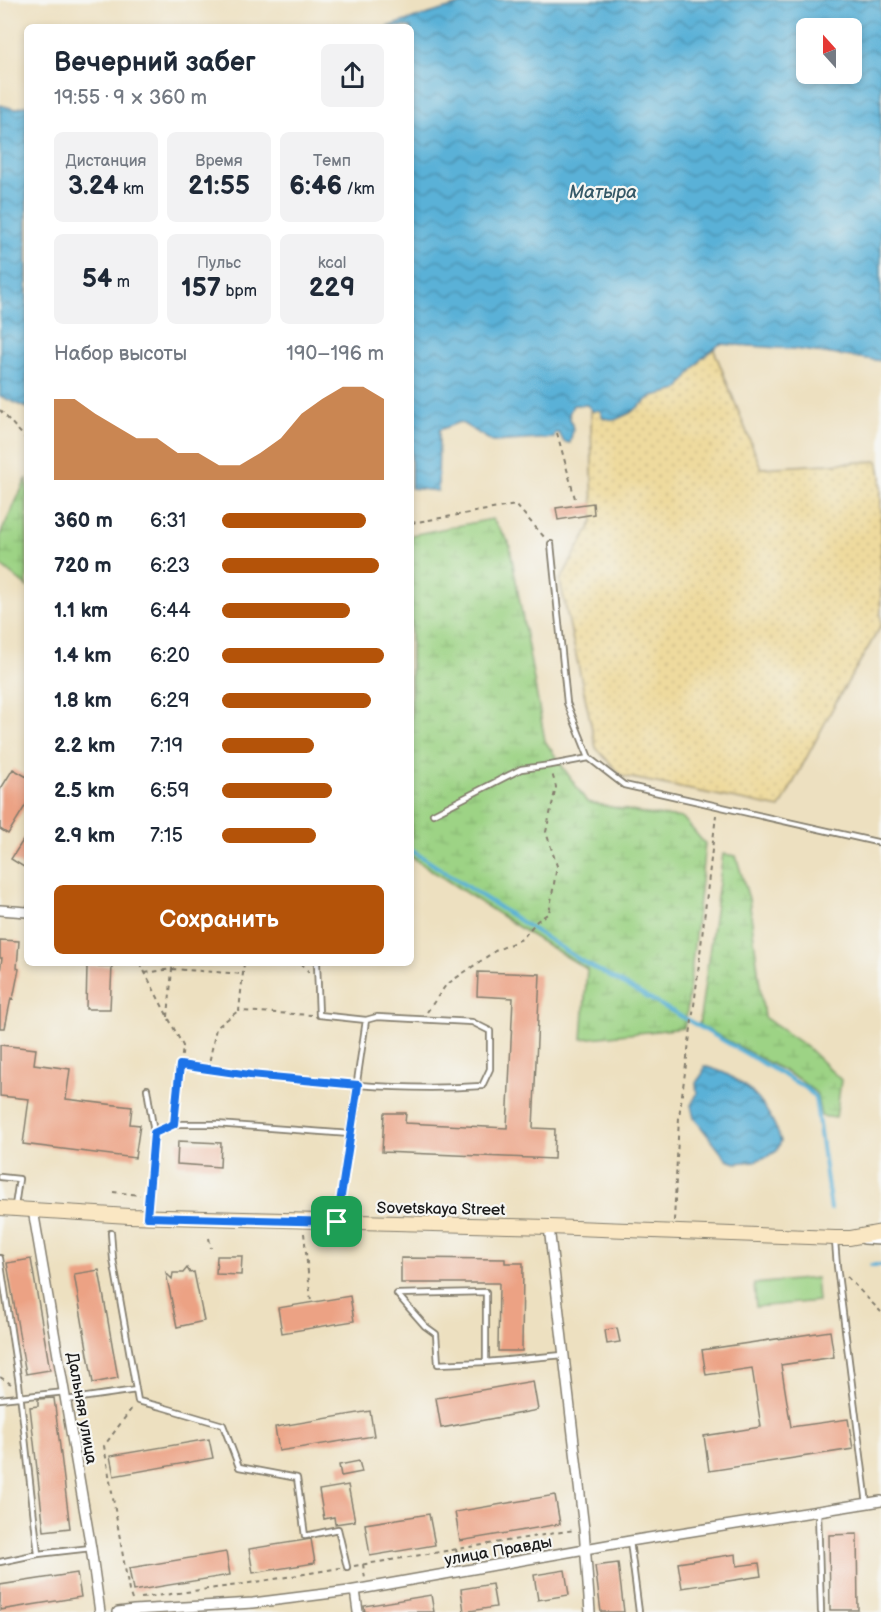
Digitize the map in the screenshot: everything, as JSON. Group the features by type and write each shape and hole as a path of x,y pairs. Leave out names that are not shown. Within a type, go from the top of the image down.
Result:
{"main road":[{"name":"Sovetskaya Street","path":"0,1208 147,1217 549,1227 835,1238 850,1238 881,1232"}],"street":[{"path":"0,910 24,912"},
{"name":"Дальняя улица","path":"33,1210 100,1612"},
{"path":"549,1227 590,1612"},
{"path":"850,1238 881,1240"},
{"name":"улица Правды","path":"118,1612 253,1603 354,1590 630,1541 881,1501"},
{"path":"354,1590 358,1612"}],"lane":[{"path":"551,544 567,703 589,758 624,785 881,843"},
{"path":"433,814 521,769 589,758"},
{"path":"317,966 320,1015 366,1020 377,1017 472,1022 490,1031 490,1069 482,1086 402,1088 358,1085"},
{"path":"337,1222 366,1020"},
{"path":"147,1089 154,1133 147,1217"},
{"path":"154,1133 174,1124 216,1124 350,1134"},
{"path":"0,1177 19,1179 15,1209"},
{"path":"111,1233 113,1259 138,1401 223,1425 239,1467 297,1478 305,1536 338,1529 347,1567"},
{"path":"835,1238 867,1504"},
{"path":"0,1258 21,1397 38,1554"},
{"path":"486,1362 486,1292 397,1294 425,1326 436,1334 438,1364 486,1362 563,1355"},
{"path":"0,1399 136,1390"},
{"path":"818,1512 821,1612"},
{"path":"630,1541 639,1612"},
{"path":"0,1562 38,1554 91,1548"}],"path":[{"path":"0,410 24,438"},
{"path":"557,433 576,502"},
{"path":"414,522 516,505 551,544"},
{"path":"422,1019 446,985 495,951 522,939 549,913 557,866 546,832 556,787 550,765"},
{"path":"673,1233 679,1117 691,1034 717,806"},
{"path":"142,966 183,1046 174,1124"},
{"path":"168,1018 173,966"},
{"path":"239,1011 244,966"},
{"path":"145,973 172,969 244,974"},
{"path":"208,1069 216,1028 239,1011 320,1015"},
{"path":"180,1065 250,1075 358,1085"},
{"path":"113,1192 140,1195 141,1189"},
{"path":"303,1221 311,1302"},
{"path":"209,1238 211,1248"},
{"path":"837,1266 881,1312"},
{"path":"132,1599 104,1446 138,1401"},
{"path":"363,1564 367,1588"}],"green space":[{"path":"24,484 24,585 0,565 0,535"},
{"path":"492,519 509,542 545,741 587,802 646,814 683,818 705,844 684,1028 582,1039 587,969 414,859 414,534"},
{"path":"723,854 736,856 749,899 764,1017 808,1048 841,1080 836,1118 821,1116 816,1093 797,1078 699,1025"},
{"path":"816,1278 818,1301 756,1307 754,1284"}],"sand":[{"path":"705,327 761,468 878,461 881,475 881,626 836,702 780,808 622,776 596,748 560,581 593,521 590,367"}],"water":[{"name":"Матыра","path":"475,0 881,0 881,361 794,349 720,344 701,359 678,390 653,396 630,413 615,420 603,418 600,411 594,412 587,405 573,405 569,414 573,429 570,443 564,442 559,433 555,433 554,438 493,442 460,422 439,430 438,491 414,488 414,24 396,24"},
{"path":"0,105 15,109 24,106 24,407 0,396"},
{"path":"704,1066 721,1071 736,1080 760,1102 772,1120 781,1141 777,1151 755,1161 736,1163 727,1160 694,1118 691,1105 697,1094 696,1083 703,1073"}],"building":[{"path":"593,503 594,514 558,520 556,508"},
{"path":"13,769 24,775 24,808 8,834 0,829 0,790"},
{"path":"24,839 24,867 11,859"},
{"path":"0,940 19,941 17,968 19,969 5,1028 0,1028 2,958 0,958"},
{"path":"87,966 112,966 110,1009 86,1009"},
{"path":"478,972 540,974 533,1128 555,1129 554,1159 382,1152 384,1113 406,1113 405,1123 507,1128 513,998 477,996"},
{"path":"0,1045 36,1049 34,1064 70,1069 66,1099 132,1107 130,1124 140,1125 135,1158 23,1144 29,1099 0,1096"},
{"path":"178,1141 221,1143 220,1167 177,1164"},
{"path":"217,1256 242,1256 241,1275 216,1274"},
{"path":"401,1258 505,1259 505,1263 523,1263 522,1351 498,1351 499,1283 401,1283"},
{"path":"31,1259 50,1370 26,1374 7,1263"},
{"path":"187,1268 190,1273 194,1272 204,1321 177,1327 166,1273 172,1279 173,1273 183,1273"},
{"path":"99,1270 118,1378 93,1383 74,1274"},
{"path":"350,1296 354,1321 282,1333 278,1308"},
{"path":"617,1328 620,1342 607,1344 605,1330"},
{"path":"830,1331 834,1357 781,1365 791,1427 848,1419 853,1449 709,1471 704,1436 761,1427 752,1368 706,1375 702,1350"},
{"path":"533,1381 538,1410 441,1428 436,1398"},
{"path":"54,1398 70,1528 44,1531 30,1407 38,1406 38,1399"},
{"path":"370,1411 374,1436 279,1451 275,1427"},
{"path":"209,1439 213,1458 114,1476 110,1456"},
{"path":"359,1461 362,1472 341,1476 339,1465"},
{"path":"348,1485 355,1521 335,1524 334,1517 324,1519 319,1490"},
{"path":"555,1495 560,1524 460,1541 455,1512"},
{"path":"429,1514 435,1545 370,1556 365,1524"},
{"path":"857,1534 858,1610 830,1610 829,1535"},
{"path":"311,1539 315,1563 253,1573 249,1549"},
{"path":"226,1552 230,1575 133,1591 129,1568"},
{"path":"736,1554 737,1566 759,1563 761,1576 682,1588 678,1563"},
{"path":"618,1563 624,1612 601,1612 595,1566"},
{"path":"565,1570 569,1595 538,1600 534,1575"},
{"path":"77,1573 81,1597 0,1610 0,1585"},
{"path":"492,1584 496,1607 464,1612 461,1589"},
{"path":"431,1595 434,1612 365,1612 364,1606"}],"waterway":[{"path":"414,852 580,960 806,1088 815,1097 831,1209"},
{"path":"871,1265 881,1265"}],"route":[{"path":"180,1065 250,1075 358,1085 337,1222 147,1217 154,1133 174,1124 180,1065"}]}
